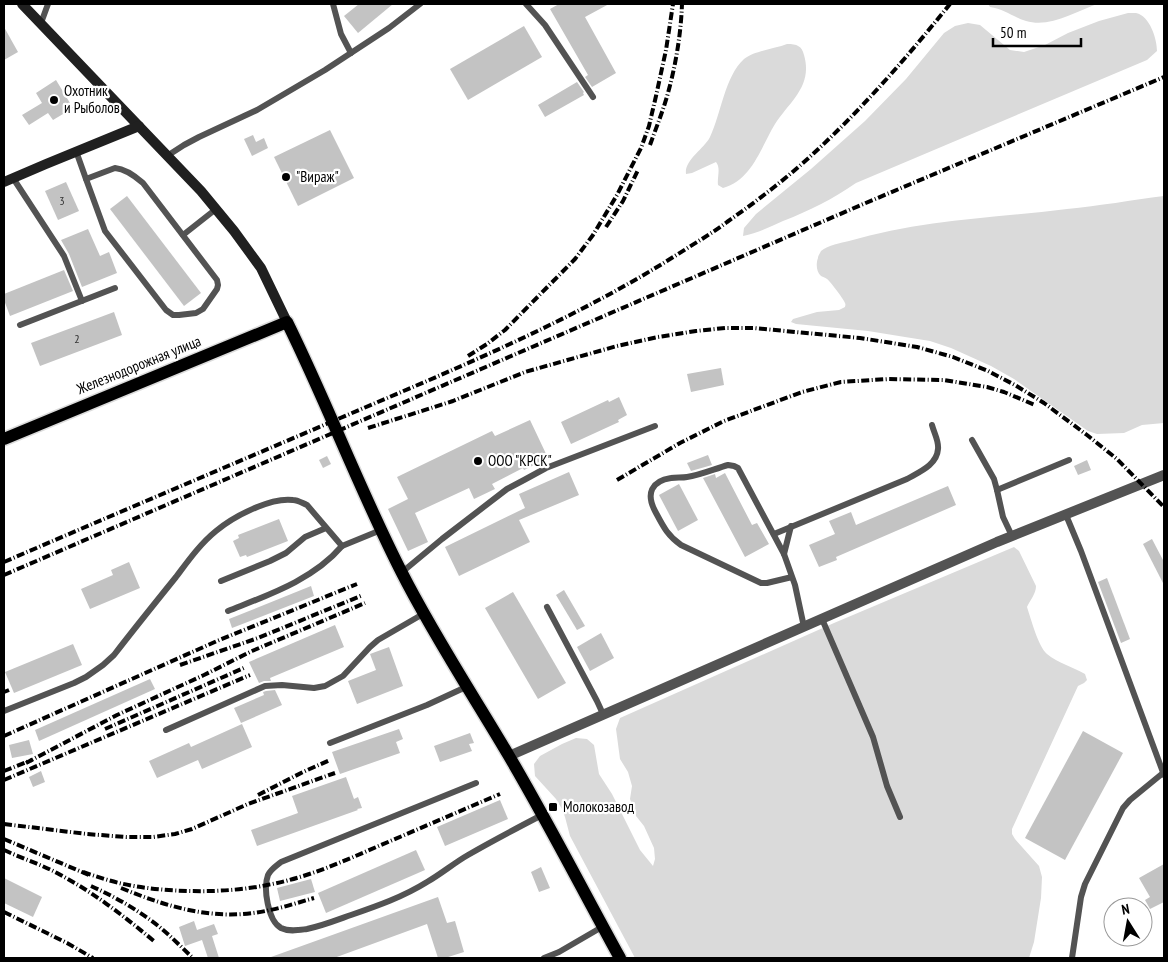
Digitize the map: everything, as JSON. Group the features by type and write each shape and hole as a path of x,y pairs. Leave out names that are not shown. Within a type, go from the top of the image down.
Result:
{"main road":[{"path":"22,4 201,191 261,268 322,396 401,573 466,687 509,756 620,958"},
{"path":"8,180 139,126"},
{"name":"Железнодорожная улица","path":"4,439 287,322"}],"street":[{"path":"509,756 1012,536 1164,475"}],"lane":[{"path":"40,23 48,4"},
{"path":"333,4 340,34 351,53"},
{"path":"526,4 545,26 593,97"},
{"path":"167,156 184,144 257,110 325,70 389,28 415,5"},
{"path":"76,151 86,179 106,231 166,310 173,315 179,315 196,313 203,309 217,289 217,280 143,183 123,169 115,168 86,179"},
{"path":"8,180 64,256 82,301"},
{"path":"183,235 216,209"},
{"path":"20,325 115,288"},
{"path":"774,534 907,479 923,470 934,460 938,449 932,425"},
{"path":"401,573 507,489 546,468 655,426"},
{"path":"972,440 994,479 1003,517 1012,536"},
{"path":"997,490 1069,460"},
{"path":"792,576 775,582 761,582 681,544 666,531 652,507 650,494 652,489 658,483 672,478 686,478 728,466 738,468 784,554 792,576 799,598 804,627"},
{"path":"4,711 74,683 103,666 114,655 203,542 215,531 250,510 276,501 300,501 307,505 342,546"},
{"path":"1066,515 1164,774 1130,800 1123,808 1085,884 1081,897 1072,958"},
{"path":"784,554 791,526"},
{"path":"221,580 270,561 286,553 305,537 326,528"},
{"path":"228,611 270,594 306,576 333,557 342,546 381,530"},
{"path":"547,607 603,714"},
{"path":"166,730 266,686 282,684 309,688 325,686 343,676 378,640 423,614"},
{"path":"822,619 873,736 887,786 900,817"},
{"path":"330,743 427,705 466,687"},
{"path":"476,783 281,862 269,873 266,886 273,919 281,928 288,930 308,928 322,926 385,903 411,892 469,854 542,815"},
{"path":"544,958 559,952 602,927"}],"shaded area":[{"path":"988,4 1097,4 1053,21 1035,23 990,7"},
{"path":"1128,13 1141,15 1152,29 1157,51 1147,60 856,183 811,209 763,230 743,236 744,228 756,214 865,121 906,79 944,33 955,26 968,23 980,25 1010,50 1024,52 1045,45 1068,33 1099,21"},
{"path":"787,44 794,44 802,49 806,66 803,84 775,124 749,170 733,184 723,188 718,185 719,170 716,162 686,174 686,169 691,159 710,137 728,85 738,66 748,56"},
{"path":"1164,196 1164,423 1142,425 1124,433 1097,434 1088,431 1014,379 991,366 951,348 930,341 868,331 791,322 793,319 817,312 839,310 845,307 844,301 837,291 817,270 817,260 821,251 831,246 903,228 957,220 1079,208"},
{"path":"1014,547 1019,551 1036,586 1027,607 1041,645 1051,657 1085,674 1087,680 1078,686 1012,829 1015,839 1039,866 1042,877 1041,898 1034,942 1029,958 635,958 570,836 562,809 556,799 535,776 534,764 540,756 576,738 587,739 594,745 599,774 612,794 640,850 653,866 655,859 654,848 644,826 636,816 630,799 632,786 628,772 620,759 616,729 620,718 834,623"}],"building":[{"path":"359,4 393,4 358,33 344,16"},
{"path":"559,4 609,4 585,17 616,73 592,87 585,77 588,75 550,9"},
{"path":"524,26 542,57 468,100 450,69"},
{"path":"4,27 18,52 4,60"},
{"name":"Охотник и Рыболов","path":"56,80 73,108 53,120 48,113 29,125 22,115 42,103 36,93"},
{"path":"577,82 584,95 545,117 538,105"},
{"path":"330,130 354,178 298,206 274,157"},
{"path":"253,135 256,142 264,138 268,148 252,156 244,139"},
{"path":"66,182 79,211 58,220 45,191"},
{"path":"127,196 201,293 184,306 110,209"},
{"path":"88,229 100,256 109,252 117,273 82,287 69,254 61,240"},
{"path":"64,270 73,291 10,316 4,300 4,294"},
{"path":"114,312 122,335 40,366 31,343"},
{"path":"721,368 724,385 691,392 687,374"},
{"path":"619,397 627,415 618,420 619,422 571,444 561,422 608,400 609,402"},
{"path":"530,420 548,458 492,484 495,489 474,499 469,488 415,513 428,542 408,551 388,509 408,499 397,477 492,431 495,436"},
{"path":"708,455 712,465 691,471 687,463"},
{"path":"327,456 331,464 323,468 319,460"},
{"path":"1087,460 1091,470 1078,475 1074,466"},
{"path":"569,472 579,495 519,520 530,542 459,576 445,547 525,508 519,494"},
{"path":"725,473 752,525 757,523 769,544 745,557 703,478 715,474 716,478"},
{"path":"679,484 698,520 678,531 659,495"},
{"path":"948,486 956,505 836,557 837,560 819,567 809,545 835,534 829,521 851,512 856,525"},
{"path":"279,519 288,541 247,557 246,555 240,557 233,541 239,538 238,535"},
{"path":"1152,539 1164,562 1164,585 1143,544"},
{"path":"129,562 140,588 90,609 81,589 113,575 111,570"},
{"path":"1107,578 1130,639 1121,643 1098,582"},
{"path":"311,586 314,596 232,628 229,619"},
{"path":"564,590 585,626 577,630 556,595"},
{"path":"513,592 566,683 538,699 485,608"},
{"path":"335,625 344,647 270,678 271,681 259,683 249,662"},
{"path":"601,633 614,658 590,671 577,647"},
{"path":"73,644 82,665 14,693 5,672"},
{"path":"389,647 403,686 357,704 348,681 376,670 370,654"},
{"path":"150,679 155,689 39,741 35,730"},
{"path":"275,690 282,705 241,723 234,708 264,695 263,692"},
{"path":"242,724 252,747 202,769 198,760 157,778 149,761 189,743 191,747"},
{"path":"399,729 403,739 396,742 400,753 340,774 332,752"},
{"path":"1083,731 1123,753 1065,860 1025,838"},
{"path":"470,733 474,743 469,744 472,751 440,762 434,746"},
{"path":"29,740 33,754 12,758 9,745"},
{"path":"41,771 45,782 33,787 29,777"},
{"path":"346,777 354,799 358,797 362,808 257,846 251,830 298,813 292,796"},
{"path":"500,800 508,819 445,846 437,827"},
{"path":"416,850 425,870 326,913 318,893"},
{"path":"1164,864 1164,902 1153,908 1153,897 1150,897 1139,878"},
{"path":"541,867 550,888 539,892 531,872"},
{"path":"4,878 42,897 33,917 4,903"},
{"path":"311,879 315,892 280,901 277,888"},
{"path":"438,897 447,923 455,921 464,952 445,958 438,958 427,924 334,958 271,958 271,957"},
{"path":"194,921 197,930 214,924 218,934 212,936 219,958 208,958 202,940 185,946 179,927"}],"railway":[{"path":"468,356 505,330 575,259 593,235 617,195 641,148 649,126 666,50 673,4"},
{"path":"650,145 666,100 673,71 682,4"},
{"path":"4,562 486,355 528,336 650,271 704,238 772,189 804,162 868,99 902,62 950,4"},
{"path":"4,575 861,205 1164,77"},
{"path":"606,227 623,201 638,170"},
{"path":"368,428 453,401 525,372 617,346 658,337 725,328 753,328 860,338 917,347 953,357 988,371 1015,385 1044,403 1117,459 1164,507"},
{"path":"617,480 680,443 724,421 802,392 841,382 889,379 944,380 987,387 1035,405"},
{"path":"4,736 217,641 357,584"},
{"path":"180,665 258,638 363,595"},
{"path":"26,763 117,715 252,651 365,603"},
{"path":"105,729 246,667"},
{"path":"4,780 250,675"},
{"path":"4,692 9,690"},
{"path":"4,771 32,760"},
{"path":"258,795 330,760"},
{"path":"4,824 126,837 153,837 175,834 192,829 248,804 335,773"},
{"path":"83,872 119,883 154,889 213,891 267,885 325,868 500,794"},
{"path":"4,839 89,875"},
{"path":"4,850 70,880 96,896 155,942"},
{"path":"91,886 121,901 149,919 193,958"},
{"path":"121,888 158,902 212,914 250,913 276,909 314,898"},
{"path":"4,912 93,958"}],"place":[{"name":"Охотник и Рыболов","path":"54,100"},
{"name":"\"Вираж\"","path":"286,177"},
{"name":"ООО \"КРСК\"","path":"478,461"},
{"name":"Молокозавод","path":"553,807"}]}
